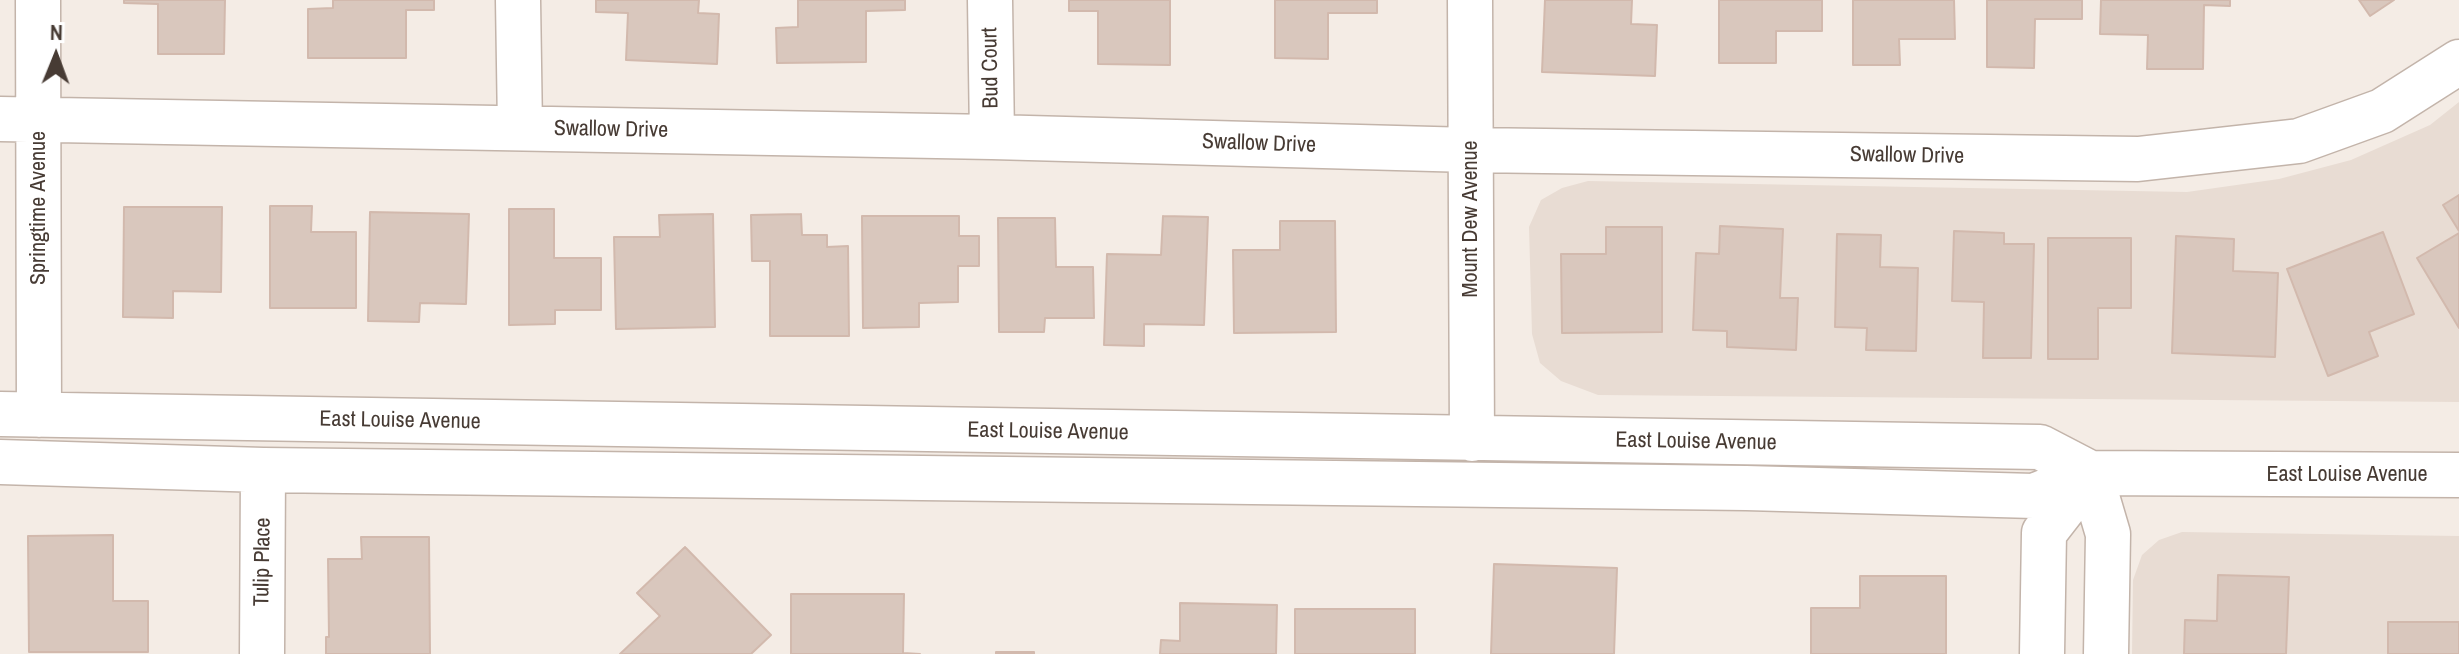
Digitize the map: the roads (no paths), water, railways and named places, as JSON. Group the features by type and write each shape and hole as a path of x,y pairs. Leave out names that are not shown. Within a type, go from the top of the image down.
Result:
{"street":[{"name":"Springtime Avenue","path":"20,415 19,119 38,0"},
{"path":"518,0 520,128"},
{"name":"Bud Court","path":"990,0 992,137"},
{"name":"Mount Dew Avenue","path":"1470,0 1472,439"},
{"name":"Swallow Drive","path":"19,119 992,137 1470,150 2138,159 2299,141 2382,111 2459,62"},
{"name":"East Louise Avenue","path":"20,415 2040,447 2090,473"},
{"name":"East Louise Avenue","path":"0,462 263,470 1746,488 2034,496 2090,473 2459,475"},
{"name":"Tulip Place","path":"262,654 263,470"},
{"path":"2042,654 2044,533 2090,473"},
{"path":"2090,473 2108,534 2106,654"}]}
